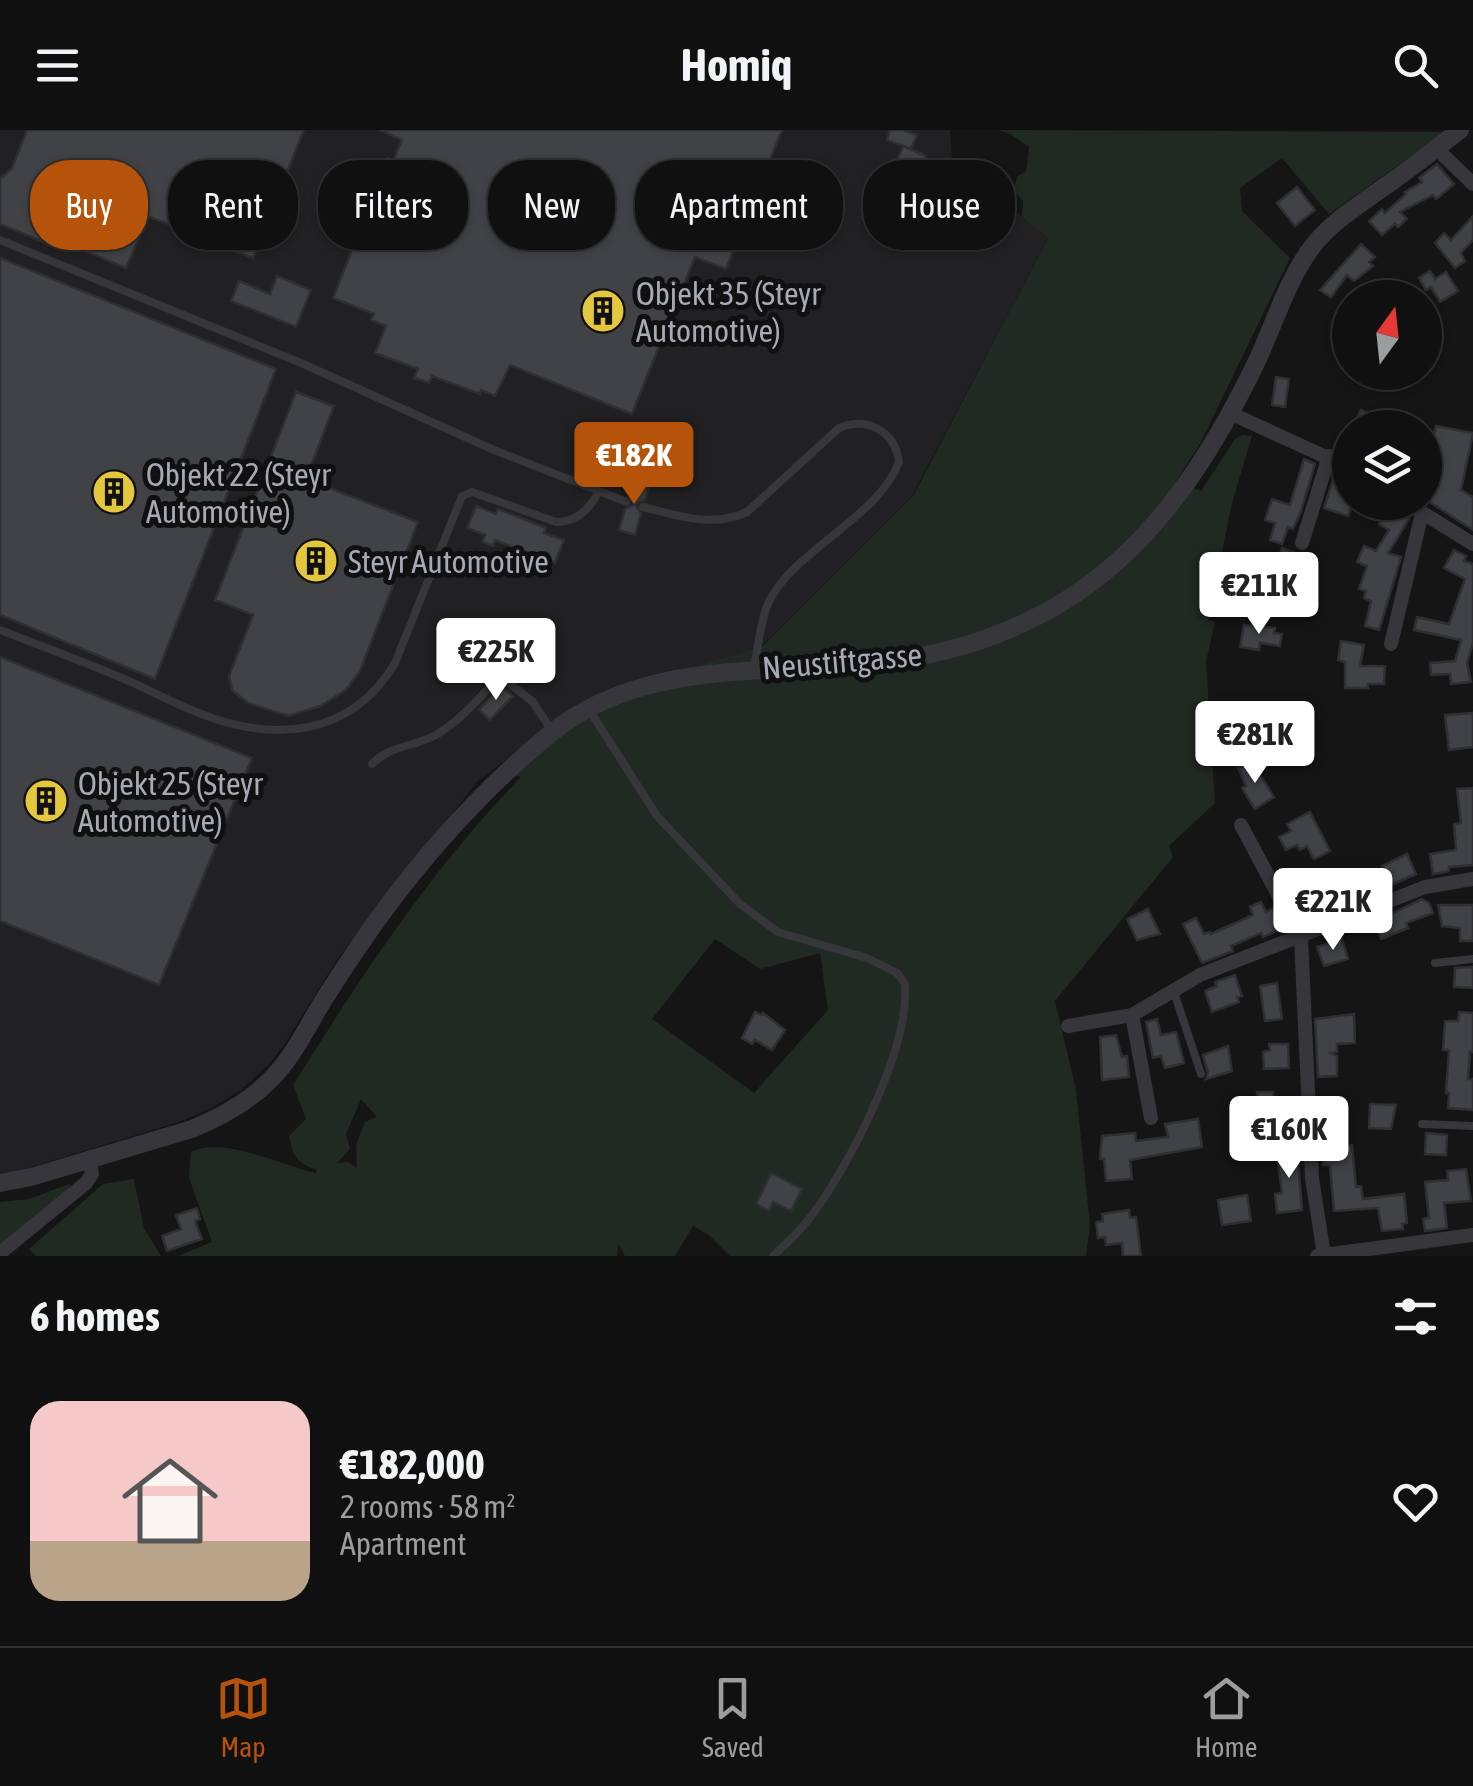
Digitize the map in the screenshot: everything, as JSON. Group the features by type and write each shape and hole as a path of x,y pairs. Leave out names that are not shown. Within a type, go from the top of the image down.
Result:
{"street":[{"name":"Neustiftgasse","path":"0,1183 90,1160 216,1119 250,1098 271,1080 294,1051 350,959 402,887 481,797 553,731 588,708 647,685 754,668 868,664 920,657 979,642 1035,617 1103,573 1159,520 1198,469 1310,249 1336,222 1460,130"},
{"path":"1436,148 1473,184"},
{"path":"1230,412 1332,458"},
{"path":"1302,543 1328,456"},
{"path":"1390,644 1420,520"},
{"path":"1434,520 1473,544"},
{"path":"1240,824 1301,938 1312,1178 1320,1256 1473,1235"},
{"path":"1068,1026 1132,1015 1200,976 1425,888 1473,879"},
{"path":"1132,1015 1151,1118"},
{"path":"0,1253 86,1184 92,1174 90,1160"}],"lane":[{"path":"0,240 290,359 494,450 627,502"},
{"path":"643,507 710,522 730,520 747,512 839,428 870,424 894,444 899,462 884,488 802,562 775,592 767,606 754,668"},
{"path":"0,630 127,680 202,715 236,724 308,729 331,724 370,698 395,663 462,496 472,492 556,522 566,522 587,509 599,491"},
{"path":"372,764 382,753 430,738 455,723 500,676 532,702 553,731"},
{"path":"588,708 657,816 740,904 778,932 867,958 896,973 905,984 893,1057 881,1090 817,1208 773,1256"},
{"path":"1435,963 1473,959"},
{"path":"1173,989 1201,1074"},
{"path":"1422,1124 1473,1126"}],"shaded area":[{"path":"0,130 950,130 952,160 863,160 863,250 1015,250 1015,211 1048,238 912,496 762,646 581,703 477,782 336,961 272,1061 242,1089 179,1122 18,1171 0,1173"},
{"path":"999,130 1445,132 1329,214 1282,158 1240,188 1242,211 1290,258 1201,442 1177,480 1201,491 1235,439 1252,436 1232,503 1208,620 1215,622 1206,661 1215,803 1169,846 1173,857 1055,1001 1076,1090 1090,1225 1086,1256 730,1256 709,1235 693,1226 675,1256 625,1256 618,1243 617,1256 178,1256 212,1242 189,1178 191,1152 204,1148 235,1149 316,1173 294,1154 289,1136 306,1119 293,1085 427,887 521,777 500,771 588,698 763,646 913,496 1048,238 1022,217 1023,201 1015,191 1017,176 1026,172 1029,147","holes":["715,939 760,969 820,953 828,1010 754,1093 652,1019","361,1099 377,1117 365,1122 356,1145 357,1168 348,1162 337,1163 350,1149 346,1134"]},
{"path":"134,1179 144,1228 161,1256 36,1256 29,1249 103,1184"},
{"path":"69,1184 74,1191 0,1247 0,1202 29,1199"}],"building":[{"path":"27,130 304,130 292,160 168,160 168,224 148,216 148,160 30,160 30,236 0,224 0,179 12,168"},
{"path":"380,130 782,130 770,160 635,160 635,250 734,250 726,269 695,257 632,414 510,365 495,396 432,376 429,383 414,378 418,369 375,353 386,326 371,320 374,314 333,298 352,250 468,250 468,160 393,160 402,140"},
{"path":"890,130 917,135 911,149 887,140"},
{"path":"903,146 926,156 924,160 897,160"},
{"path":"1437,164 1454,184 1436,199 1433,195 1400,212 1407,219 1382,235 1369,221 1382,209 1385,213 1405,192 1422,182 1419,178"},
{"path":"1297,187 1315,210 1295,226 1277,203"},
{"path":"1473,216 1473,240 1461,253 1465,261 1455,268 1435,243 1444,233 1451,240"},
{"path":"1361,244 1375,257 1369,262 1373,266 1355,280 1347,275 1343,280 1332,280 1331,297 1320,290"},
{"path":"82,250 134,250 126,268"},
{"path":"233,250 256,250 253,258"},
{"name":"Objekt 22 (Steyr Automotive)","path":"0,258 276,369 155,679 0,615"},
{"path":"1430,271 1435,279 1446,272 1458,291 1442,301 1442,280 1419,278"},
{"path":"277,276 311,290 296,327 231,301 239,281 270,294"},
{"path":"1276,377 1289,379 1285,407 1272,405"},
{"name":"Steyr Automotive","path":"296,392 334,406 306,479 418,522 360,671 346,690 320,706 288,716 248,703 232,690 229,676 253,615 215,600"},
{"path":"1442,427 1473,433 1461,490 1473,497 1473,530 1442,510"},
{"path":"1304,459 1315,464 1301,511 1293,529 1288,527 1282,544 1270,540 1275,523 1265,520 1272,499 1290,505"},
{"path":"633,479 650,484 645,500 636,504 641,514 635,535 619,530 625,509 634,504 629,495"},
{"path":"1332,483 1332,511 1324,508"},
{"path":"476,506 496,514 498,509 546,528 544,533 564,540 555,563 495,540 493,546 482,542 485,535 467,528"},
{"path":"1382,520 1408,520 1388,553 1401,557 1379,630 1365,626 1371,601 1364,598 1366,591 1359,589 1367,566 1357,562 1364,546 1376,551 1389,530 1379,524"},
{"path":"1282,548 1301,555 1294,575 1275,569"},
{"path":"1454,550 1473,564 1473,643 1467,663 1471,682 1451,684 1450,674 1431,675 1430,663 1455,661 1461,640 1414,630 1417,617 1449,624 1465,579 1444,568"},
{"path":"1244,625 1275,628 1274,633 1282,634 1280,646 1260,643 1259,650 1240,647"},
{"path":"1341,641 1364,645 1360,666 1385,666 1384,684 1345,688 1345,662 1338,660"},
{"path":"0,657 252,758 159,985 0,921"},
{"path":"501,686 513,696 490,720 479,710"},
{"path":"1473,713 1473,747 1449,750 1445,715"},
{"path":"1252,762 1274,797 1255,809 1242,788 1246,786 1238,768"},
{"path":"1473,788 1473,865 1449,867 1449,871 1433,874 1430,854 1456,850 1454,824 1461,823 1457,789"},
{"path":"1310,812 1330,851 1314,859 1307,846 1286,850 1279,837 1291,831 1287,824"},
{"path":"1407,854 1416,874 1391,885 1382,866"},
{"path":"1323,895 1326,905 1338,901 1341,909 1308,921 1301,902"},
{"path":"1422,899 1429,903 1433,913 1406,923 1408,928 1381,939 1374,922"},
{"path":"1261,902 1266,912 1273,908 1283,928 1263,937 1261,933 1231,946 1233,951 1202,963 1183,924 1196,918 1204,934 1211,934 1253,915 1250,907"},
{"path":"1438,905 1473,905 1473,941 1460,941 1460,928 1442,926"},
{"path":"1148,909 1160,934 1137,940 1127,919"},
{"path":"1342,939 1348,959 1324,966 1317,947"},
{"path":"1473,967 1473,988 1454,987 1455,968"},
{"path":"1235,975 1242,996 1237,997 1239,1002 1212,1012 1205,991 1217,986 1215,982"},
{"path":"1277,983 1282,1019 1265,1021 1260,986"},
{"path":"755,1012 763,1013 785,1030 772,1050 742,1038"},
{"path":"1459,1012 1473,1013 1468,1079 1473,1079 1473,1110 1448,1108 1445,1021 1458,1021"},
{"path":"1354,1014 1355,1043 1337,1044 1337,1052 1331,1053 1337,1056 1337,1076 1318,1077 1315,1019"},
{"path":"1157,1019 1161,1035 1176,1032 1184,1063 1165,1068 1161,1056 1153,1058 1146,1022"},
{"path":"1116,1035 1122,1057 1127,1056 1129,1077 1102,1080 1100,1037"},
{"path":"1269,1044 1288,1044 1289,1068 1264,1069 1263,1052 1270,1050"},
{"path":"1228,1046 1232,1071 1206,1079 1203,1055"},
{"path":"1257,1092 1273,1092 1273,1100 1297,1102 1299,1123 1249,1120 1248,1101 1257,1101"},
{"path":"1370,1104 1396,1105 1391,1129 1369,1128"},
{"path":"1198,1119 1202,1147 1130,1160 1132,1179 1106,1181 1104,1159 1100,1159 1102,1136 1135,1133 1136,1141 1168,1137 1165,1124"},
{"path":"1426,1133 1447,1135 1446,1155 1425,1154"},
{"path":"1352,1145 1356,1187 1361,1186 1363,1199 1404,1194 1407,1223 1402,1224 1403,1229 1382,1231 1378,1208 1334,1211 1330,1165 1323,1165 1322,1148"},
{"path":"1297,1148 1302,1210 1277,1213 1275,1194 1282,1193 1276,1149"},
{"path":"1466,1169 1471,1201 1444,1203 1447,1228 1425,1231 1423,1219 1429,1218 1425,1182 1448,1180 1447,1171"},
{"path":"771,1173 802,1189 791,1211 773,1202 769,1211 756,1204"},
{"path":"1247,1195 1251,1221 1222,1225 1218,1200"},
{"path":"197,1208 200,1219 195,1221 202,1239 167,1251 162,1236 181,1229 176,1215"},
{"path":"1129,1210 1130,1218 1136,1217 1141,1256 1123,1256 1122,1243 1106,1245 1105,1237 1098,1238 1096,1222 1103,1221 1102,1214"}],"place":[{"name":"Objekt 35 (Steyr Automotive)","path":"603,311"},
{"name":"Objekt 22 (Steyr Automotive)","path":"114,492"},
{"name":"Steyr Automotive","path":"316,561"},
{"name":"Objekt 25 (Steyr Automotive)","path":"46,801"}]}
